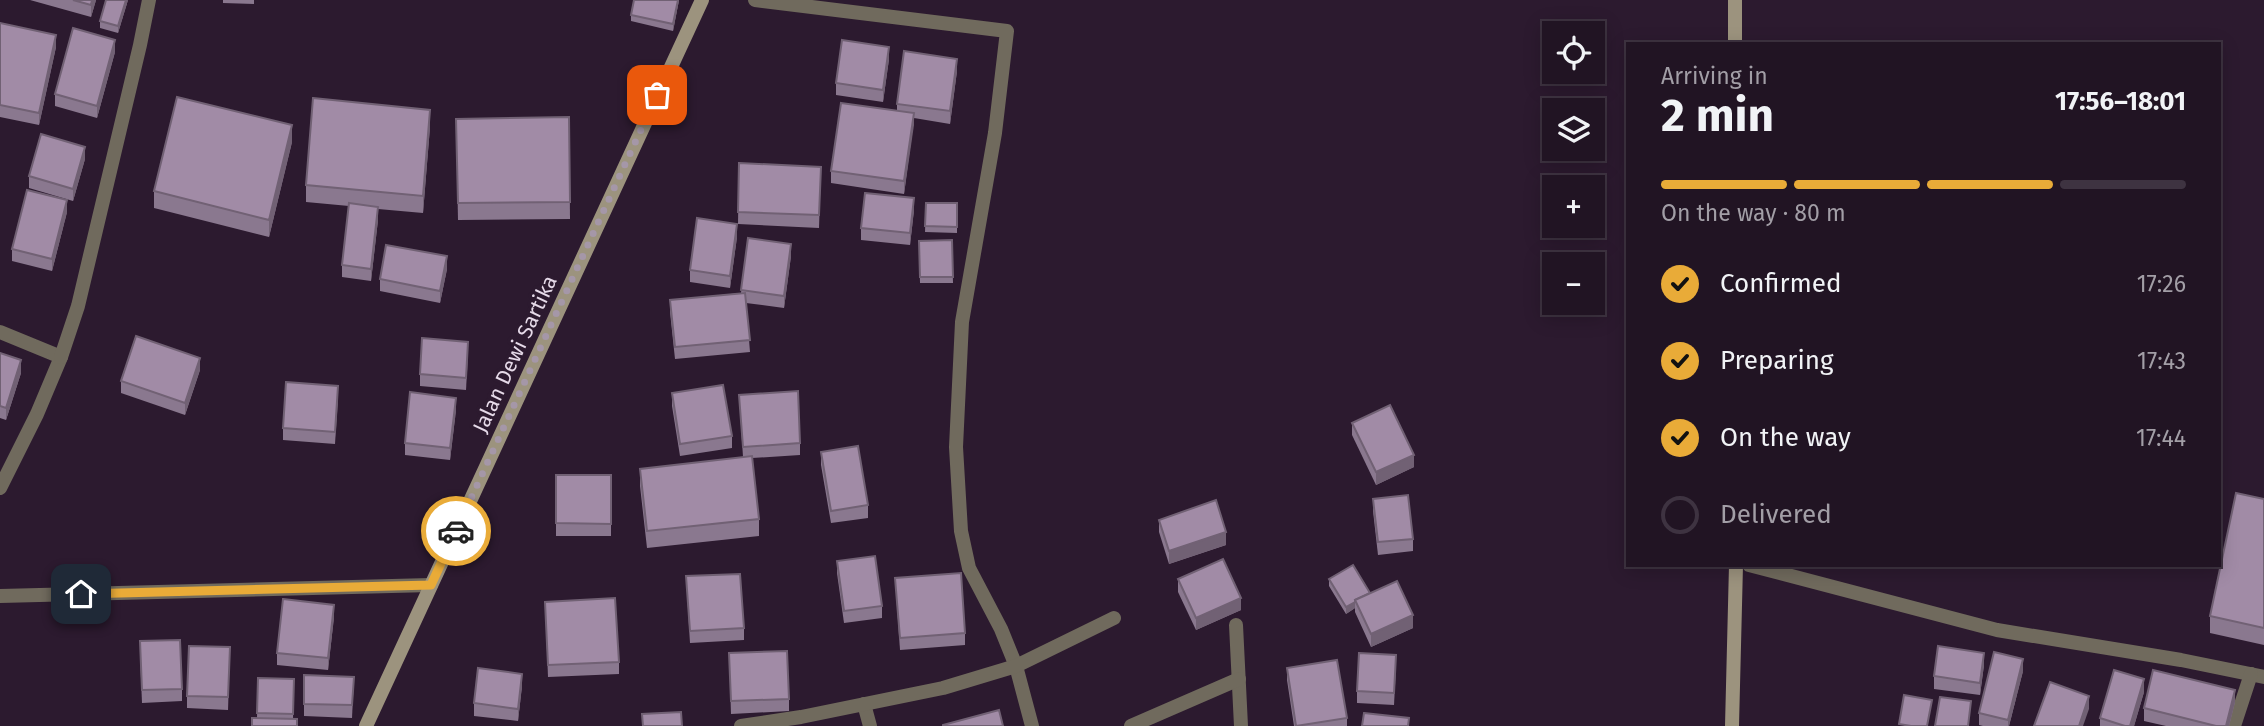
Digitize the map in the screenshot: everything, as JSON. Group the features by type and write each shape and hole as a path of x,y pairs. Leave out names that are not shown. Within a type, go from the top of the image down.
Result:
{"street":[{"path":"0,488 37,414 70,335 149,0"},
{"name":"Jalan Dewi Sartika","path":"366,726 702,0"},
{"path":"755,0 1007,31 995,134 962,322 956,447 961,531 969,568 1001,629 1016,666 1032,726"},
{"path":"1735,0 1735,42"},
{"path":"0,332 61,357"},
{"path":"1732,726 1736,567"},
{"path":"1756,567 1997,630 2257,675 2234,726"},
{"path":"0,596 431,585"},
{"path":"741,726 943,688 1016,666 1114,618"},
{"path":"1236,625 1241,726"},
{"path":"1131,726 1239,678"},
{"path":"864,704 870,726"}],"building":[{"path":"73,0 92,0 91,5"},
{"path":"106,0 126,0 118,26 100,21"},
{"path":"634,0 678,0 673,24 631,15"},
{"path":"0,23 56,35 39,113 0,105"},
{"path":"73,28 115,40 97,106 55,94"},
{"path":"842,40 889,47 883,90 836,83"},
{"path":"904,51 957,59 950,111 897,104"},
{"path":"177,97 292,125 269,220 154,191"},
{"path":"313,98 430,110 423,196 306,185"},
{"path":"841,103 914,113 904,181 831,171"},
{"path":"569,117 570,202 458,203 456,119"},
{"path":"41,134 85,147 73,189 29,176"},
{"path":"739,163 821,167 819,215 738,212"},
{"path":"27,190 67,200 52,259 12,249"},
{"path":"865,193 914,198 910,233 861,228"},
{"path":"349,203 378,207 371,269 342,265"},
{"path":"926,203 957,203 957,227 925,226"},
{"path":"697,218 737,224 730,276 690,270"},
{"path":"748,238 791,244 784,296 741,290"},
{"path":"952,240 953,277 920,277 919,241"},
{"path":"386,245 447,256 440,291 380,279"},
{"path":"745,293 750,340 675,347 670,300"},
{"path":"136,336 200,358 185,403 121,381"},
{"path":"422,338 468,342 466,378 420,374"},
{"path":"0,353 21,360 6,408 0,406"},
{"path":"286,382 338,386 335,432 283,428"},
{"path":"723,385 732,436 680,444 672,393"},
{"path":"798,391 800,443 743,447 739,395"},
{"path":"410,392 456,398 450,448 405,443"},
{"path":"1390,405 1414,455 1376,472 1352,423"},
{"path":"858,446 868,505 831,511 821,452"},
{"path":"752,456 759,519 647,531 640,469"},
{"path":"556,475 611,475 611,524 556,523"},
{"path":"2236,493 2264,499 2264,628 2210,616"},
{"path":"1408,495 1413,539 1378,542 1373,499"},
{"path":"1216,500 1226,532 1169,551 1159,520"},
{"path":"875,556 882,606 844,611 837,561"},
{"path":"1223,559 1241,598 1196,618 1178,579"},
{"path":"1353,565 1370,593 1346,607 1329,579"},
{"path":"961,573 965,633 900,638 895,578"},
{"path":"740,574 744,628 690,631 686,576"},
{"path":"1397,581 1413,615 1371,634 1355,600"},
{"path":"615,598 619,662 548,665 545,602"},
{"path":"283,599 334,605 328,658 277,653"},
{"path":"180,640 182,689 142,690 140,641"},
{"path":"189,646 230,647 228,697 187,696"},
{"path":"1938,646 1984,653 1980,683 1934,676"},
{"path":"787,651 789,699 731,701 729,653"},
{"path":"1994,652 2023,659 2008,720 1979,713"},
{"path":"1359,653 1396,655 1394,693 1357,691"},
{"path":"1337,660 1347,718 1296,726 1287,668"},
{"path":"478,668 522,674 518,709 474,703"},
{"path":"2114,670 2144,679 2130,726 2100,718"},
{"path":"2153,670 2235,690 2226,726 2216,726 2144,708"},
{"path":"304,675 354,677 352,705 304,704"},
{"path":"258,678 294,679 293,714 257,713"},
{"path":"2050,682 2089,696 2079,726 2034,726"},
{"path":"1904,695 1932,700 1927,726 1899,724"},
{"path":"1940,697 1971,701 1968,726 1935,726"},
{"path":"999,710 1003,726 943,726 943,725"},
{"path":"681,712 682,726 643,726 642,714"},
{"path":"1364,713 1409,718 1408,726 1362,726"},
{"path":"252,718 297,719 297,726 252,726"}],"way so far":[{"path":"456,531 657,95"}],"route":[{"path":"81,594 431,585 456,531"}]}
